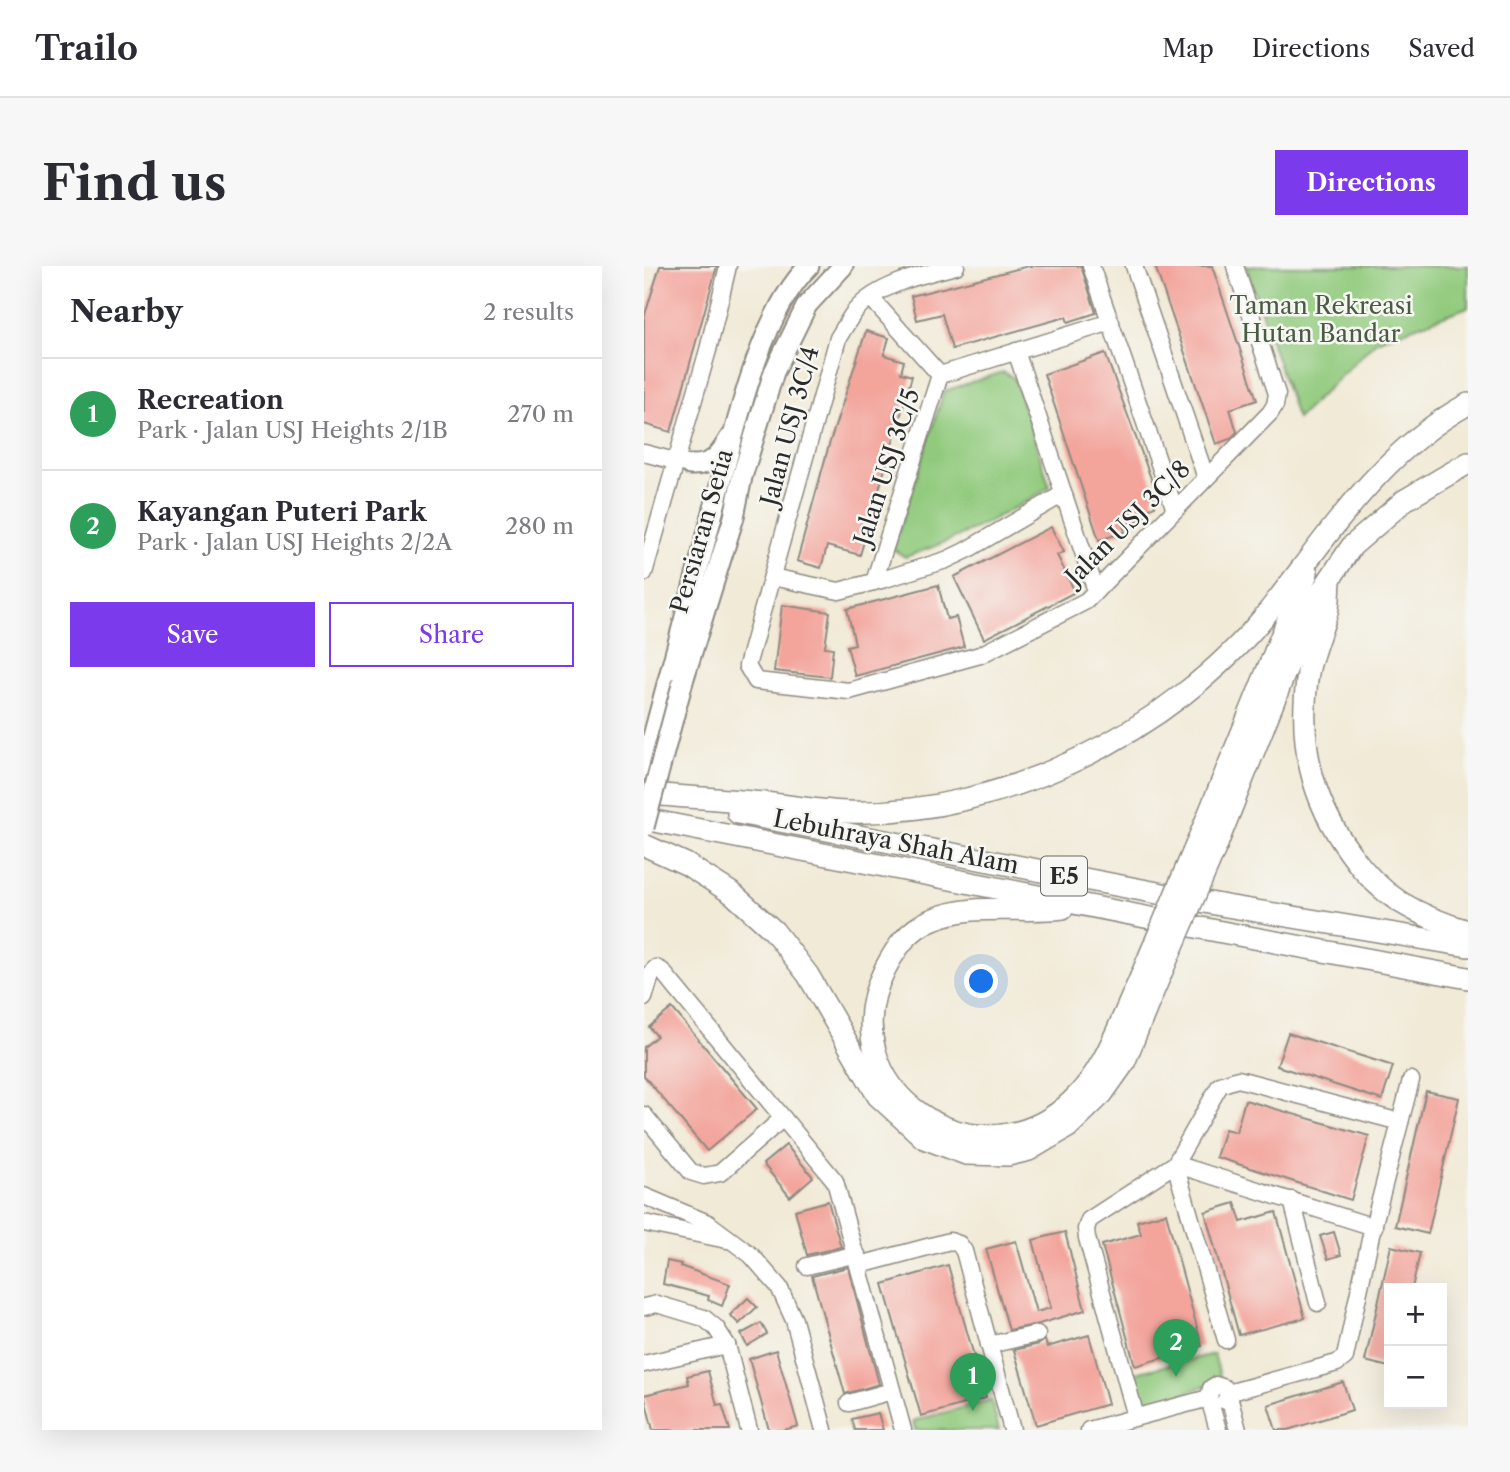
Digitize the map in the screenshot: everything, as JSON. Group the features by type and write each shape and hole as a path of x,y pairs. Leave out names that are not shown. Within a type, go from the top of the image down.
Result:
{"highway":[{"path":"653,792 847,812 913,809 976,796 1048,774 1110,744 1187,692 1243,640 1268,612 1362,490 1388,463 1444,417 1468,404"},
{"path":"644,845 686,864 733,894 774,931 808,975 878,1096 924,1139 966,1154 1008,1155 1029,1150 1068,1127 1102,1094 1124,1063 1145,990 1311,607 1352,546 1405,500 1468,463"},
{"path":"1208,841 1318,545"},
{"path":"1330,578 1328,610 1308,671 1305,710 1306,756 1318,801 1341,841 1367,877 1399,902 1439,922 1468,931"},
{"name":"Lebuhraya Shah Alam","path":"653,792 771,819 1213,904 1468,946"},
{"name":"Lebuhraya Shah Alam","path":"644,819 1468,978"},
{"path":"1086,905 1040,910 967,909 930,920 898,943 876,986 871,1021 877,1060 900,1097 937,1125 983,1137 1021,1133 1050,1120 1074,1100 1094,1075 1145,990"}],"main road":[{"name":"Persiaran Setia","path":"644,770 734,517 733,476 738,423 759,354 777,311 809,266"},
{"name":"Persiaran Setia","path":"644,827 713,513 733,476 789,338 807,304 843,266"},
{"path":"683,463 706,464 715,460 738,423"},
{"path":"683,463 708,479 713,513"}],"street":[{"path":"644,573 683,463 727,266"},
{"name":"Jalan USJ 3C/4","path":"747,666 838,338 857,309 871,298 902,280 956,266"},
{"path":"1091,266 1175,510"},
{"path":"1135,266 1206,478"},
{"name":"Jalan USJ 3C/8","path":"747,666 756,681 849,691 980,655 1086,601 1270,413 1277,394 1235,266"},
{"path":"871,298 940,375"},
{"name":"Jalan USJ 3C/5","path":"874,582 940,375 1111,322"},
{"path":"1016,351 1096,591"},
{"path":"644,453 733,476"},
{"path":"772,577 839,591 874,582 946,560 1063,494"},
{"path":"644,998 652,972 656,968 662,971 835,1181 903,1430"},
{"path":"1136,1417 1086,1228 1089,1220 1175,1164 1220,1085 1227,1080 1238,1079 1400,1122"},
{"path":"1228,1393 1337,1363 1345,1357 1411,1080"},
{"path":"644,1115 691,1172 704,1176 720,1172 783,1118"},
{"path":"1175,1164 1374,1227"},
{"path":"1175,1164 1226,1340"},
{"path":"644,1196 708,1223 757,1262 779,1287 794,1321 824,1430"},
{"path":"1292,1200 1318,1303"},
{"path":"644,1223 733,1241"},
{"path":"807,1266 950,1241 959,1244 964,1251 1012,1430"},
{"path":"644,1307 657,1304 704,1318 716,1328 727,1345 750,1430"},
{"path":"989,1345 1037,1334"},
{"path":"644,1364 727,1345"},
{"path":"1218,1430 1209,1398 1209,1392 1216,1385 1221,1385 1228,1393 1238,1430"},
{"path":"849,1403 892,1391"},
{"path":"1089,1430 1209,1398"}],"green space":[{"name":"Taman Rekreasi Hutan Bandar","path":"1246,266 1468,266 1468,307 1376,341 1297,419"},
{"path":"1003,372 1014,378 1050,487 979,526 905,557 893,549 944,391"},
{"path":"1214,1354 1221,1380 1153,1405 1140,1405 1131,1374"},
{"path":"991,1400 999,1430 915,1430 913,1421"}],"building":[{"path":"660,266 717,266 671,432 644,424 644,318"},
{"path":"1029,266 1081,266 1096,313 1068,322 1066,317 952,349 942,314 917,320 911,296"},
{"path":"1155,266 1212,266 1257,400 1230,409 1237,432 1230,439 1216,444"},
{"path":"866,331 889,338 884,355 904,361 901,373 912,376 860,555 827,546 821,568 797,561 829,445"},
{"path":"1105,353 1157,495 1152,497 1155,506 1144,510 1146,517 1123,525 1125,532 1099,540 1044,374"},
{"path":"1051,527 1064,552 1057,555 1075,592 984,639 954,577"},
{"path":"938,585 947,619 956,617 964,647 855,676 847,646 855,644 847,609"},
{"path":"782,605 830,612 825,647 833,648 830,677 774,671"},
{"path":"672,1008 757,1109 707,1151 644,1076 644,1047 657,1036 649,1027"},
{"path":"1288,1033 1393,1066 1382,1100 1277,1066"},
{"path":"1426,1091 1459,1098 1428,1234 1395,1226"},
{"path":"1245,1100 1369,1136 1351,1200 1216,1157 1225,1129 1236,1132"},
{"path":"786,1145 813,1177 790,1197 763,1164"},
{"path":"828,1201 841,1247 807,1255 795,1210"},
{"path":"1235,1203 1241,1222 1276,1212 1305,1318 1239,1335 1205,1212"},
{"path":"1166,1213 1202,1346 1135,1366 1102,1245 1141,1234 1137,1221"},
{"path":"1065,1232 1085,1310 1009,1330 986,1249 1016,1241 1036,1312 1051,1308 1033,1240"},
{"path":"1334,1232 1341,1255 1328,1259 1320,1236"},
{"path":"1391,1246 1420,1253 1413,1283 1384,1283 1384,1366 1365,1361"},
{"path":"667,1261 730,1284 722,1306 708,1300 709,1296 663,1284"},
{"path":"948,1265 986,1398 921,1416 883,1284"},
{"path":"848,1267 879,1384 845,1394 812,1276"},
{"path":"748,1298 757,1307 739,1324 730,1315"},
{"path":"761,1323 767,1334 747,1346 741,1334"},
{"path":"1089,1335 1108,1404 1036,1425 1014,1350 1045,1340 1047,1347"},
{"path":"776,1350 798,1426 784,1430 769,1430 749,1359"},
{"path":"708,1371 717,1405 722,1404 730,1430 653,1430 644,1395 689,1384 687,1376"},
{"path":"1343,1382 1352,1410 1288,1430 1276,1430 1268,1405"},
{"path":"878,1413 883,1430 855,1430 852,1419"}],"place":[{"name":"Kayangan Puteri Park","path":"1176,1377"},
{"name":"Recreation","path":"973,1411"}]}
